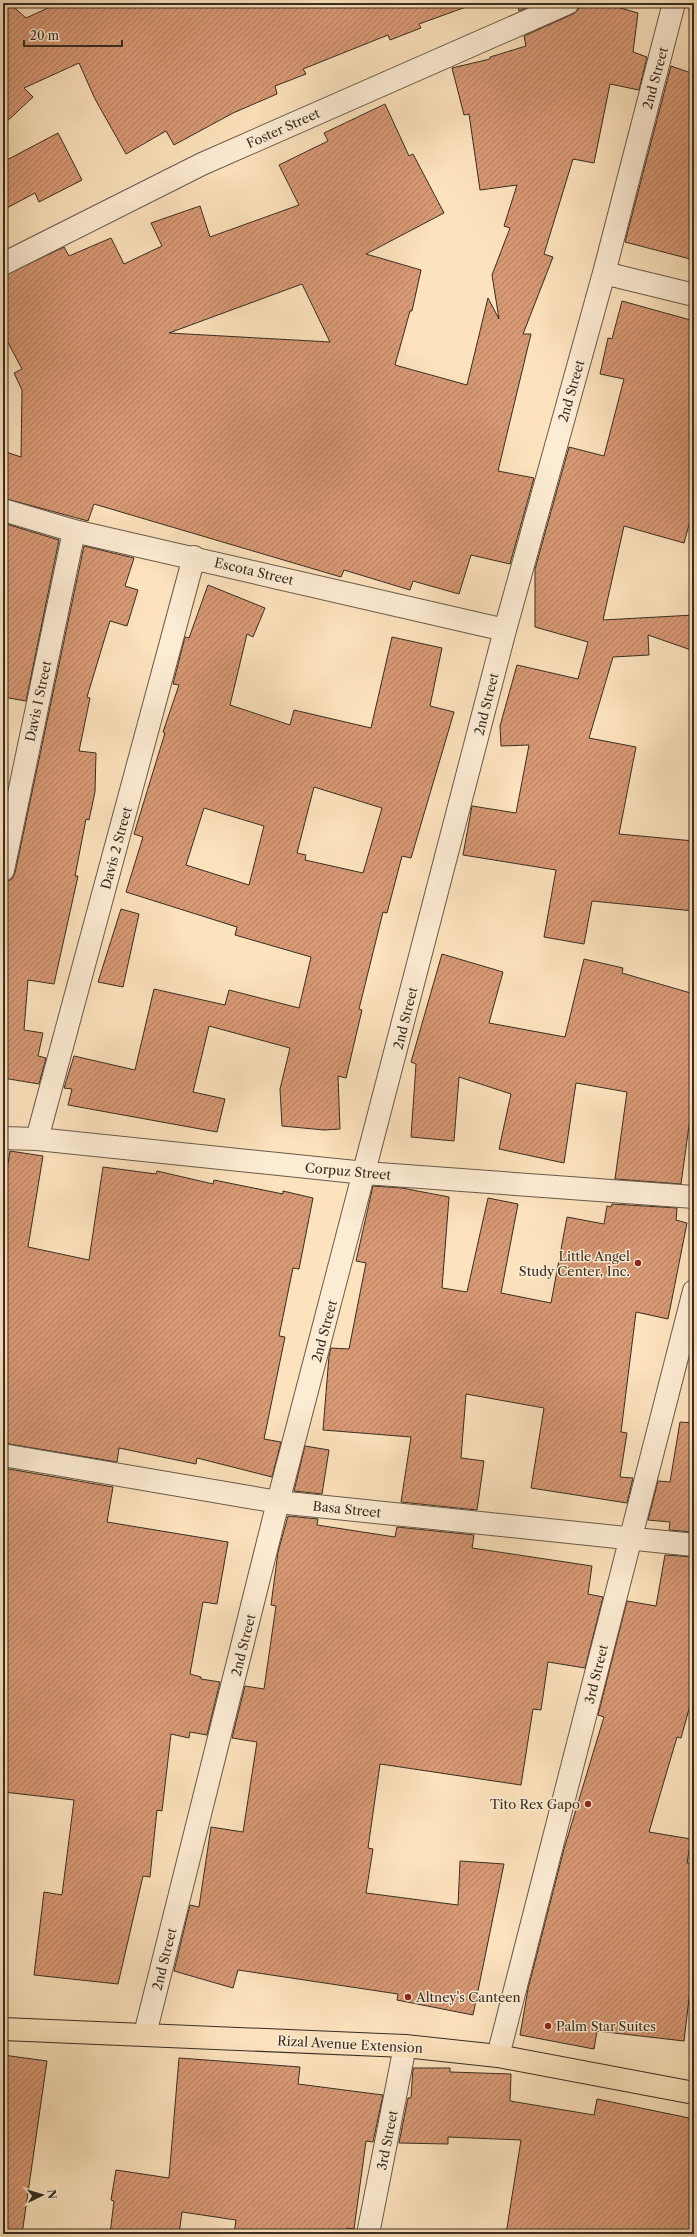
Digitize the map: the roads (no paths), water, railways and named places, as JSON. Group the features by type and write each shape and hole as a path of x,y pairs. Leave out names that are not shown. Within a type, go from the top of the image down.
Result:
{"main road":[{"name":"Rizal Avenue Extension","path":"3,2029 405,2046 498,2056 694,2093"}],"street":[{"name":"Foster Street","path":"3,264 202,164 568,3"},
{"name":"2nd Street","path":"145,2034 278,1502 365,1173 505,630 604,273 674,3"},
{"path":"604,273 694,295"},
{"name":"Escota Street","path":"3,510 74,531 194,557 505,630"},
{"name":"Davis I Street","path":"3,870 74,531"},
{"name":"Davis 2 Street","path":"37,1140 194,557"},
{"name":"Corpuz Street","path":"3,1138 37,1140 365,1173 694,1197"},
{"name":"3rd Street","path":"498,2056 694,1291"},
{"name":"Basa Street","path":"3,1454 278,1502 694,1545"},
{"name":"3rd Street","path":"368,2234 405,2046"}],"place":[{"name":"Little Angel Study Center, Inc.","path":"638,1263"},
{"name":"Tito Rex Gapo","path":"588,1804"},
{"name":"Altney's Canteen","path":"408,1997"},
{"name":"Palm Star Suites","path":"548,2026"}]}
